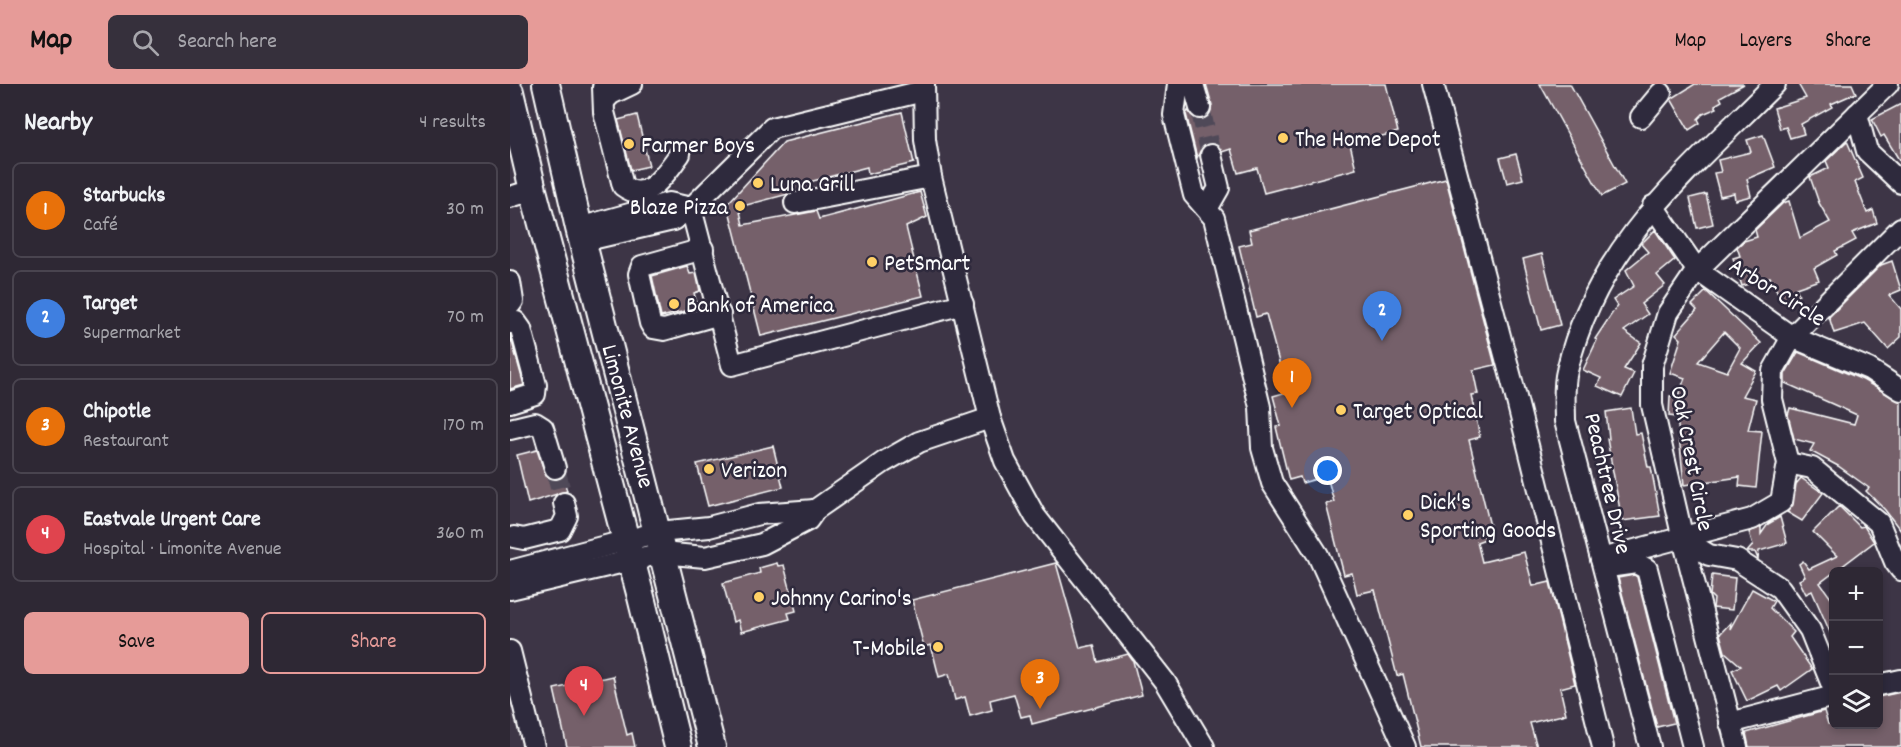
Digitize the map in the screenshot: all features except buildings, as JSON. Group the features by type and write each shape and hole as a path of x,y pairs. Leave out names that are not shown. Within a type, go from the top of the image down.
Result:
{"main road":[{"name":"Limonite Avenue","path":"546,84 581,234 712,747"},
{"name":"Limonite Avenue","path":"510,92 522,194 629,550 678,747"}],"street":[{"path":"632,84 611,94 605,92 604,112 619,179 630,191 652,187 680,154"},
{"path":"1178,84 1174,115 1194,195 1214,218 1260,407 1262,448 1272,483 1318,555 1405,747"},
{"path":"1193,84 1200,108"},
{"path":"1432,84 1513,385 1603,747"},
{"name":"Peachtree Drive","path":"1650,747 1565,421 1566,373 1585,311 1614,258 1653,206 1776,84"},
{"name":"Oak Crest Circle","path":"1737,747 1683,539 1652,405 1652,366 1668,313 1697,270 1888,84"},
{"path":"581,234 673,220 692,208 772,128 923,87 925,140 931,177 990,418 1005,461 1035,516 1165,682 1204,747"},
{"path":"1641,117 1662,87"},
{"path":"1857,114 1867,150 1901,183"},
{"path":"1207,209 1219,188 1211,154"},
{"path":"795,204 931,177"},
{"name":"Arbor Circle","path":"1653,206 1697,270 1792,337 1869,369 1901,390"},
{"path":"692,208 732,365 963,304"},
{"path":"1602,564 1752,519 1781,502 1788,463 1772,399 1773,371 1792,337 1901,228"},
{"path":"703,249 642,266 639,274 650,323 653,328 664,330 720,314"},
{"path":"510,282 513,301 510,305"},
{"path":"510,323 516,322 521,329 536,385 535,394 510,402"},
{"path":"660,543 705,557 762,544 808,520 815,510 919,442 990,418"},
{"path":"510,429 535,423 543,428 555,468"},
{"path":"1788,463 1812,468 1879,523 1894,562 1901,570"},
{"path":"511,532 524,539 560,530 567,516 564,503"},
{"path":"510,570 629,550 759,514 815,510"},
{"path":"1683,539 1709,555 1737,560 1780,588 1810,630 1829,680"},
{"path":"510,590 629,550"},
{"path":"1602,564 1636,563 1647,569 1693,747"},
{"path":"510,651 534,747"},
{"path":"1883,685 1901,680"},
{"path":"1730,723 1829,697"}],"tunnel":[{"path":"1200,108 1211,155"},
{"path":"555,468 564,503"}],"place":[{"name":"The Home Depot","path":"1283,138"},
{"name":"Farmer Boys","path":"629,144"},
{"name":"Luna Grill","path":"758,183"},
{"name":"Blaze Pizza","path":"740,206"},
{"name":"PetSmart","path":"872,262"},
{"name":"Bank of America","path":"674,304"},
{"name":"Target","path":"1382,341"},
{"name":"Starbucks","path":"1292,408"},
{"name":"Target Optical","path":"1341,410"},
{"name":"Verizon","path":"709,469"},
{"name":"Dick's Sporting Goods","path":"1408,515"},
{"name":"Johnny Carino's","path":"759,597"},
{"name":"T-Mobile","path":"938,647"},
{"name":"Chipotle","path":"1040,709"},
{"name":"Eastvale Urgent Care","path":"584,716"}]}
